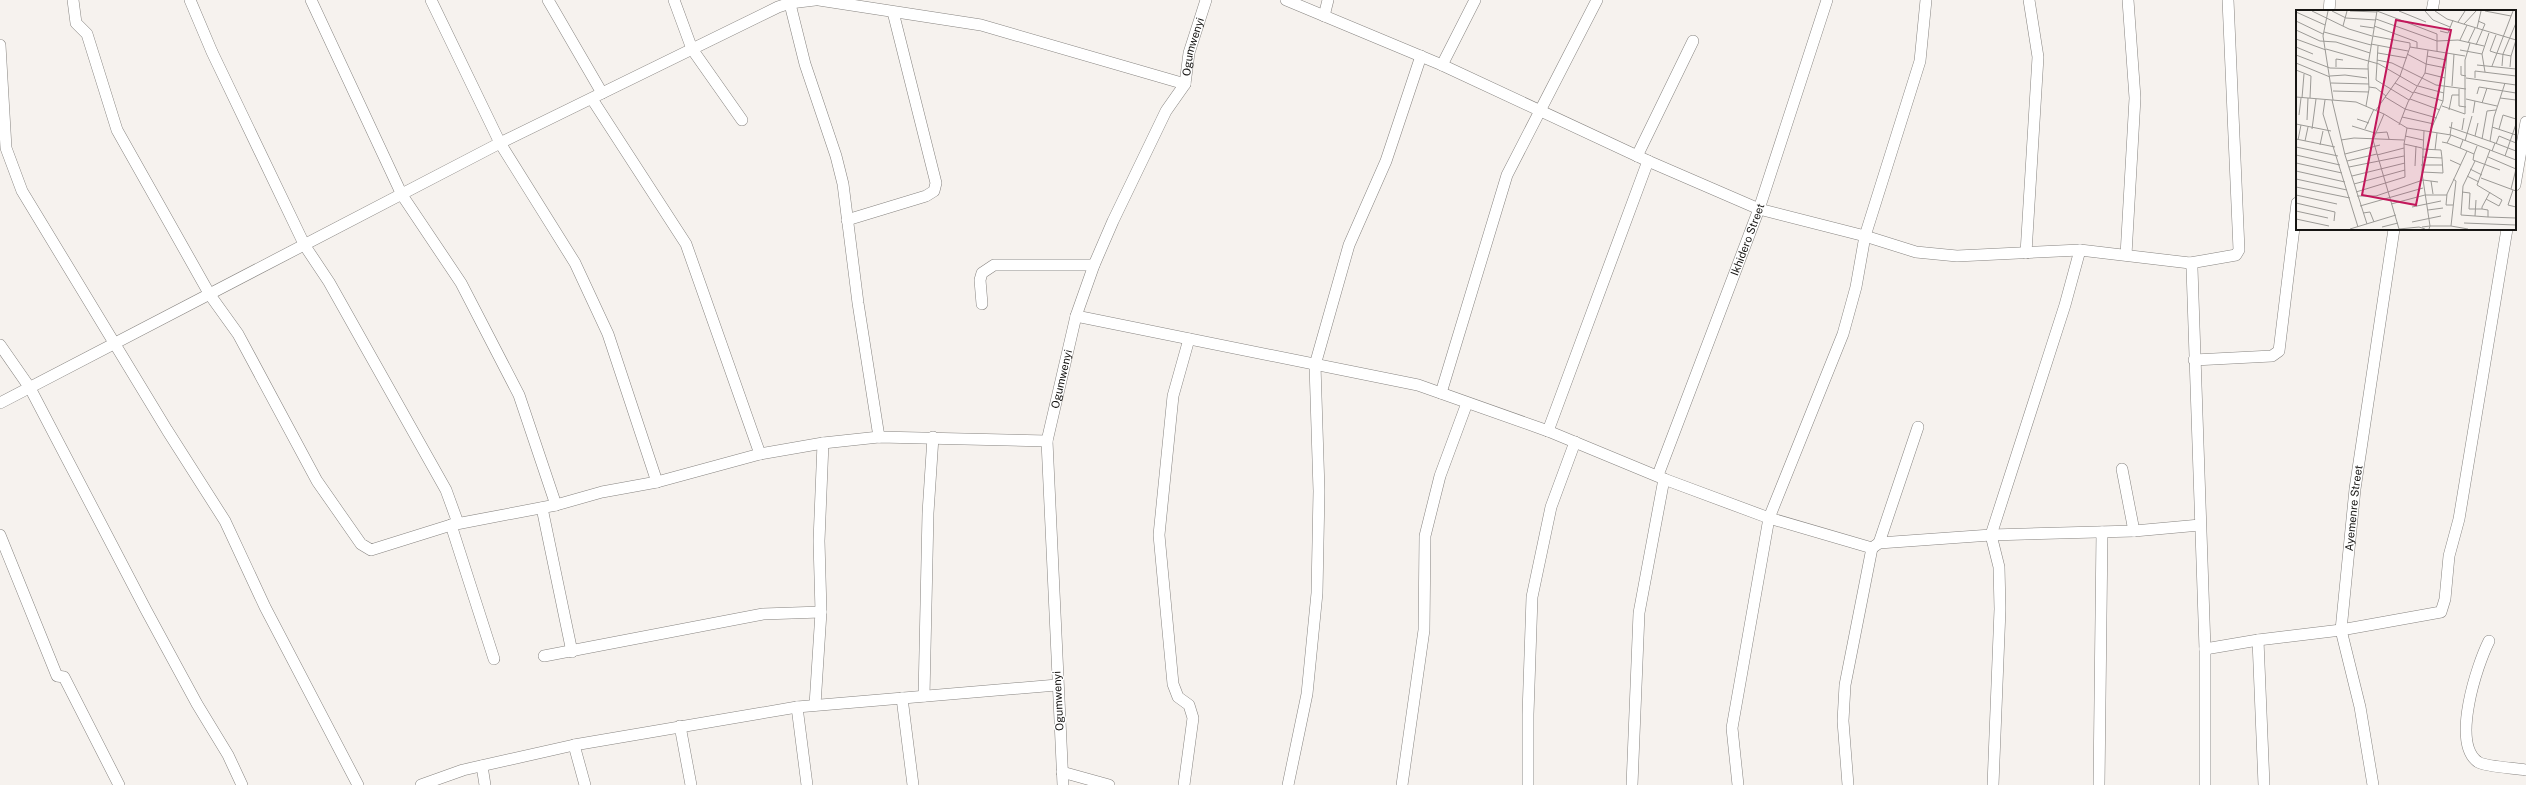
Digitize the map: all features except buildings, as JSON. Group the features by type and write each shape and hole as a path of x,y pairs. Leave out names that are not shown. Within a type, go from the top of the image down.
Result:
{"street":[{"path":"74,0 76,23 86,34 117,130 210,295 238,334 317,482 361,544 371,550 383,548 454,524 556,505 602,492 657,482 760,454 823,443 879,437 933,437 1046,441"},
{"path":"190,0 212,52 305,246 330,282 446,490 454,524 494,658"},
{"path":"311,0 402,195 461,283 519,394 556,505"},
{"path":"431,0 500,143 575,262 608,334 657,482"},
{"path":"548,0 602,93"},
{"path":"674,0 692,49 742,120"},
{"path":"0,403 305,246 500,143 790,1 815,0"},
{"path":"818,0 890,7 981,25 1185,84"},
{"name":"Ogumwenyi","path":"1063,785 1046,441 1076,316 1094,265 1113,221 1166,112 1185,84 1189,52 1206,0"},
{"path":"1286,0 1442,65 1540,109 1648,161 1759,209 1865,236 1916,252 1956,256 2080,250 2190,263 2236,255 2239,250 2228,0"},
{"path":"1324,16 1328,0"},
{"path":"1442,65 1475,0"},
{"path":"1442,393 1507,175 1597,0"},
{"name":"Ikhidero Street","path":"1632,785 1640,613 1661,477 1759,209 1827,0"},
{"path":"1738,785 1732,728 1770,518 1843,334 1856,287 1865,236 1920,61 1926,0"},
{"path":"2026,253 2038,57 2029,0"},
{"path":"2126,255 2135,98 2128,0"},
{"path":"2329,10 2330,0"},
{"path":"2432,10 2434,0"},
{"path":"790,1 804,64 836,156 843,184 846,220 879,437"},
{"path":"846,220 926,196 934,191 936,183 890,7"},
{"path":"1637,156 1693,41"},
{"path":"0,45 6,148 22,192 167,430 225,521 265,607 358,785"},
{"path":"1288,785 1307,694 1317,593 1319,491 1315,365 1349,245 1386,161 1421,56"},
{"path":"592,99 686,244 760,454"},
{"path":"2516,179 2526,122"},
{"path":"1548,431 1588,318 1648,161"},
{"path":"2194,360 2272,356 2279,352 2296,211"},
{"name":"Ayemenre Street","path":"2373,785 2360,707 2341,630 2354,489 2394,230"},
{"path":"2206,649 2258,640 2341,630 2436,614 2444,606 2449,556 2459,519 2507,230"},
{"path":"1993,785 2000,609 1999,567 1991,535 2065,305 2080,250"},
{"path":"2190,263 2206,649 2205,785"},
{"path":"982,304 980,280 982,273 994,265 1094,265"},
{"path":"1076,316 1393,380 1442,393 1548,431 1661,477 1770,518 1876,545 1991,535 2134,531 2200,525"},
{"path":"1184,785 1193,718 1189,705 1178,697 1173,684 1160,535 1173,396 1189,339"},
{"path":"0,345 30,388 146,610 197,704 228,754 242,785"},
{"path":"1402,785 1424,630 1425,536 1440,476 1467,403"},
{"path":"1848,785 1843,721 1845,685 1876,545 1918,427"},
{"path":"924,696 928,513 933,437"},
{"path":"1528,785 1528,714 1532,597 1551,507 1575,442"},
{"path":"815,705 821,612 819,541 823,443"},
{"path":"2122,469 2134,531"},
{"path":"542,508 572,652"},
{"path":"2099,785 2102,532"},
{"path":"0,535 57,676 64,677 119,785"},
{"path":"544,656 572,652 763,614 821,612"},
{"path":"2258,640 2264,785"},
{"path":"2489,641 2480,658 2470,691 2467,741 2471,755 2480,763 2526,770"},
{"path":"421,785 464,770 574,745 797,707 1057,685"},
{"path":"902,698 913,785"},
{"path":"797,707 807,785"},
{"path":"680,726 691,785"},
{"path":"574,745 585,785"},
{"path":"482,766 485,785"},
{"path":"1062,772 1109,785"}]}
